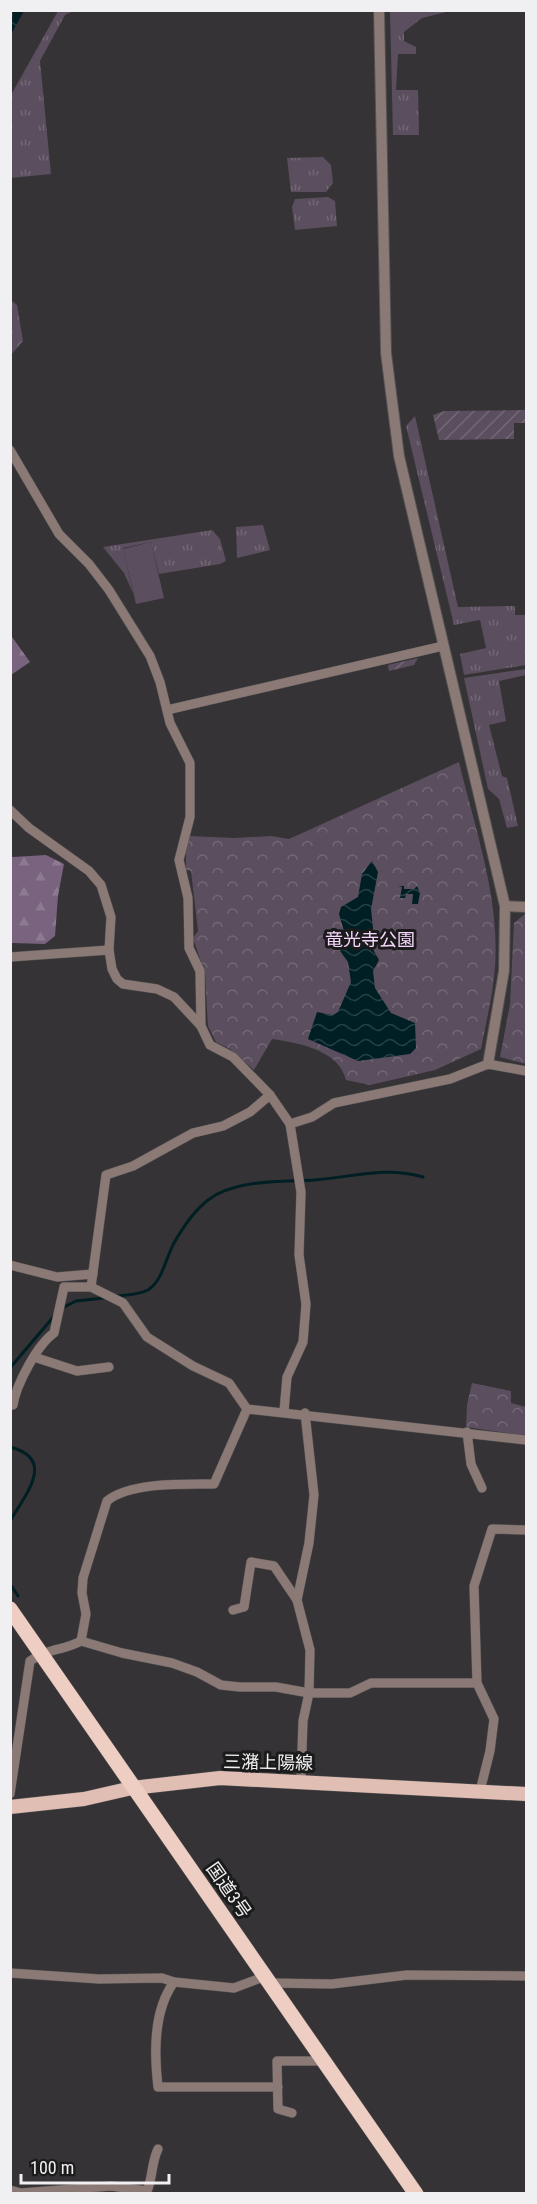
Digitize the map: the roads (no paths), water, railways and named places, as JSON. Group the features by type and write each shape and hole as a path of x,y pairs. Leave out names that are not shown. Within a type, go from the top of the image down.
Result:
{"highway":[{"name":"国道3号","path":"13,1617 41,1653 132,1788 326,2061 416,2193"}],"main road":[{"name":"三潴上陽線","path":"10,1807 84,1799 132,1788 220,1778 301,1780 526,1794"}],"street":[{"path":"379,10 386,353 390,403 399,456 505,906 504,971 488,1064"},
{"path":"10,450 58,534 89,564 109,590 150,656 167,710 190,763 190,817 179,860 188,898 189,948 200,971 201,1026"},
{"path":"167,710 443,646"},
{"path":"10,810 29,828 89,871 101,885 111,917 109,950 112,969 123,984 157,989 174,997 201,1026 210,1045 233,1057 270,1095 290,1124 302,1192 299,1255 306,1304 303,1342 287,1377 284,1411"},
{"path":"505,906 526,907"},
{"path":"10,957 109,950"},
{"path":"290,1124 312,1117 334,1103 450,1079 488,1064 526,1071"},
{"path":"91,1287 106,1175 133,1166 194,1132 224,1126 250,1112 270,1095"},
{"path":"10,1265 57,1276 93,1274"},
{"path":"13,1405 16,1393 43,1341 54,1333 64,1287 91,1287 123,1303 147,1337 192,1366 229,1383 248,1408 526,1440"},
{"path":"34,1358 77,1371 109,1367"},
{"path":"81,1641 86,1614 82,1593 83,1578 107,1501 113,1496 146,1488 214,1484 248,1408"},
{"path":"297,1600 309,1543 314,1495 305,1413"},
{"path":"467,1432 471,1464 482,1488"},
{"path":"480,1791 490,1751 494,1719 477,1683 474,1586 492,1529 526,1530"},
{"path":"233,1610 244,1607 251,1562 274,1566 297,1600 309,1650 309,1693 303,1720 301,1780"},
{"path":"10,1794 30,1661 41,1653 81,1641 122,1653 171,1663 198,1672 221,1684 240,1687 276,1687 309,1693 350,1693 371,1683 477,1683"},
{"path":"10,1973 99,1979 162,1978 174,1982 234,1988 268,1980 332,1984 407,1975 526,1976"},
{"path":"174,1982 167,1992 159,2013 155,2059 158,2087 278,2087"},
{"path":"292,2113 278,2109 277,2061 326,2061"},
{"path":"10,2190 21,2193 111,2186 147,2192 150,2186 153,2158 158,2149"}],"water":[{"path":"13,10 24,11 11,34"},
{"path":"372,861 378,872 371,909 373,928 369,942 379,960 373,971 375,988 391,1013 415,1023 416,1048 410,1054 358,1061 308,1039 317,1012 332,1015 338,1012 351,982 348,962 340,951 346,938 339,914 341,907 358,897 362,874"},
{"path":"398,886 404,886 404,889 414,889 417,886 420,893 418,904 412,904 413,894 406,894 405,898 400,898 402,887"}],"waterway":[{"path":"117,1296 140,1293 153,1286 161,1274 174,1243 193,1214 208,1200 231,1188 259,1183 315,1180 382,1172 423,1177"},
{"path":"62,1308 76,1301 104,1298"},
{"path":"10,1368 55,1315"},
{"path":"10,1447 24,1453 32,1460 35,1469 29,1489 10,1521"},
{"path":"10,1584 18,1596"}],"park label":[{"name":"竜光寺公園","path":"370,939"}]}
